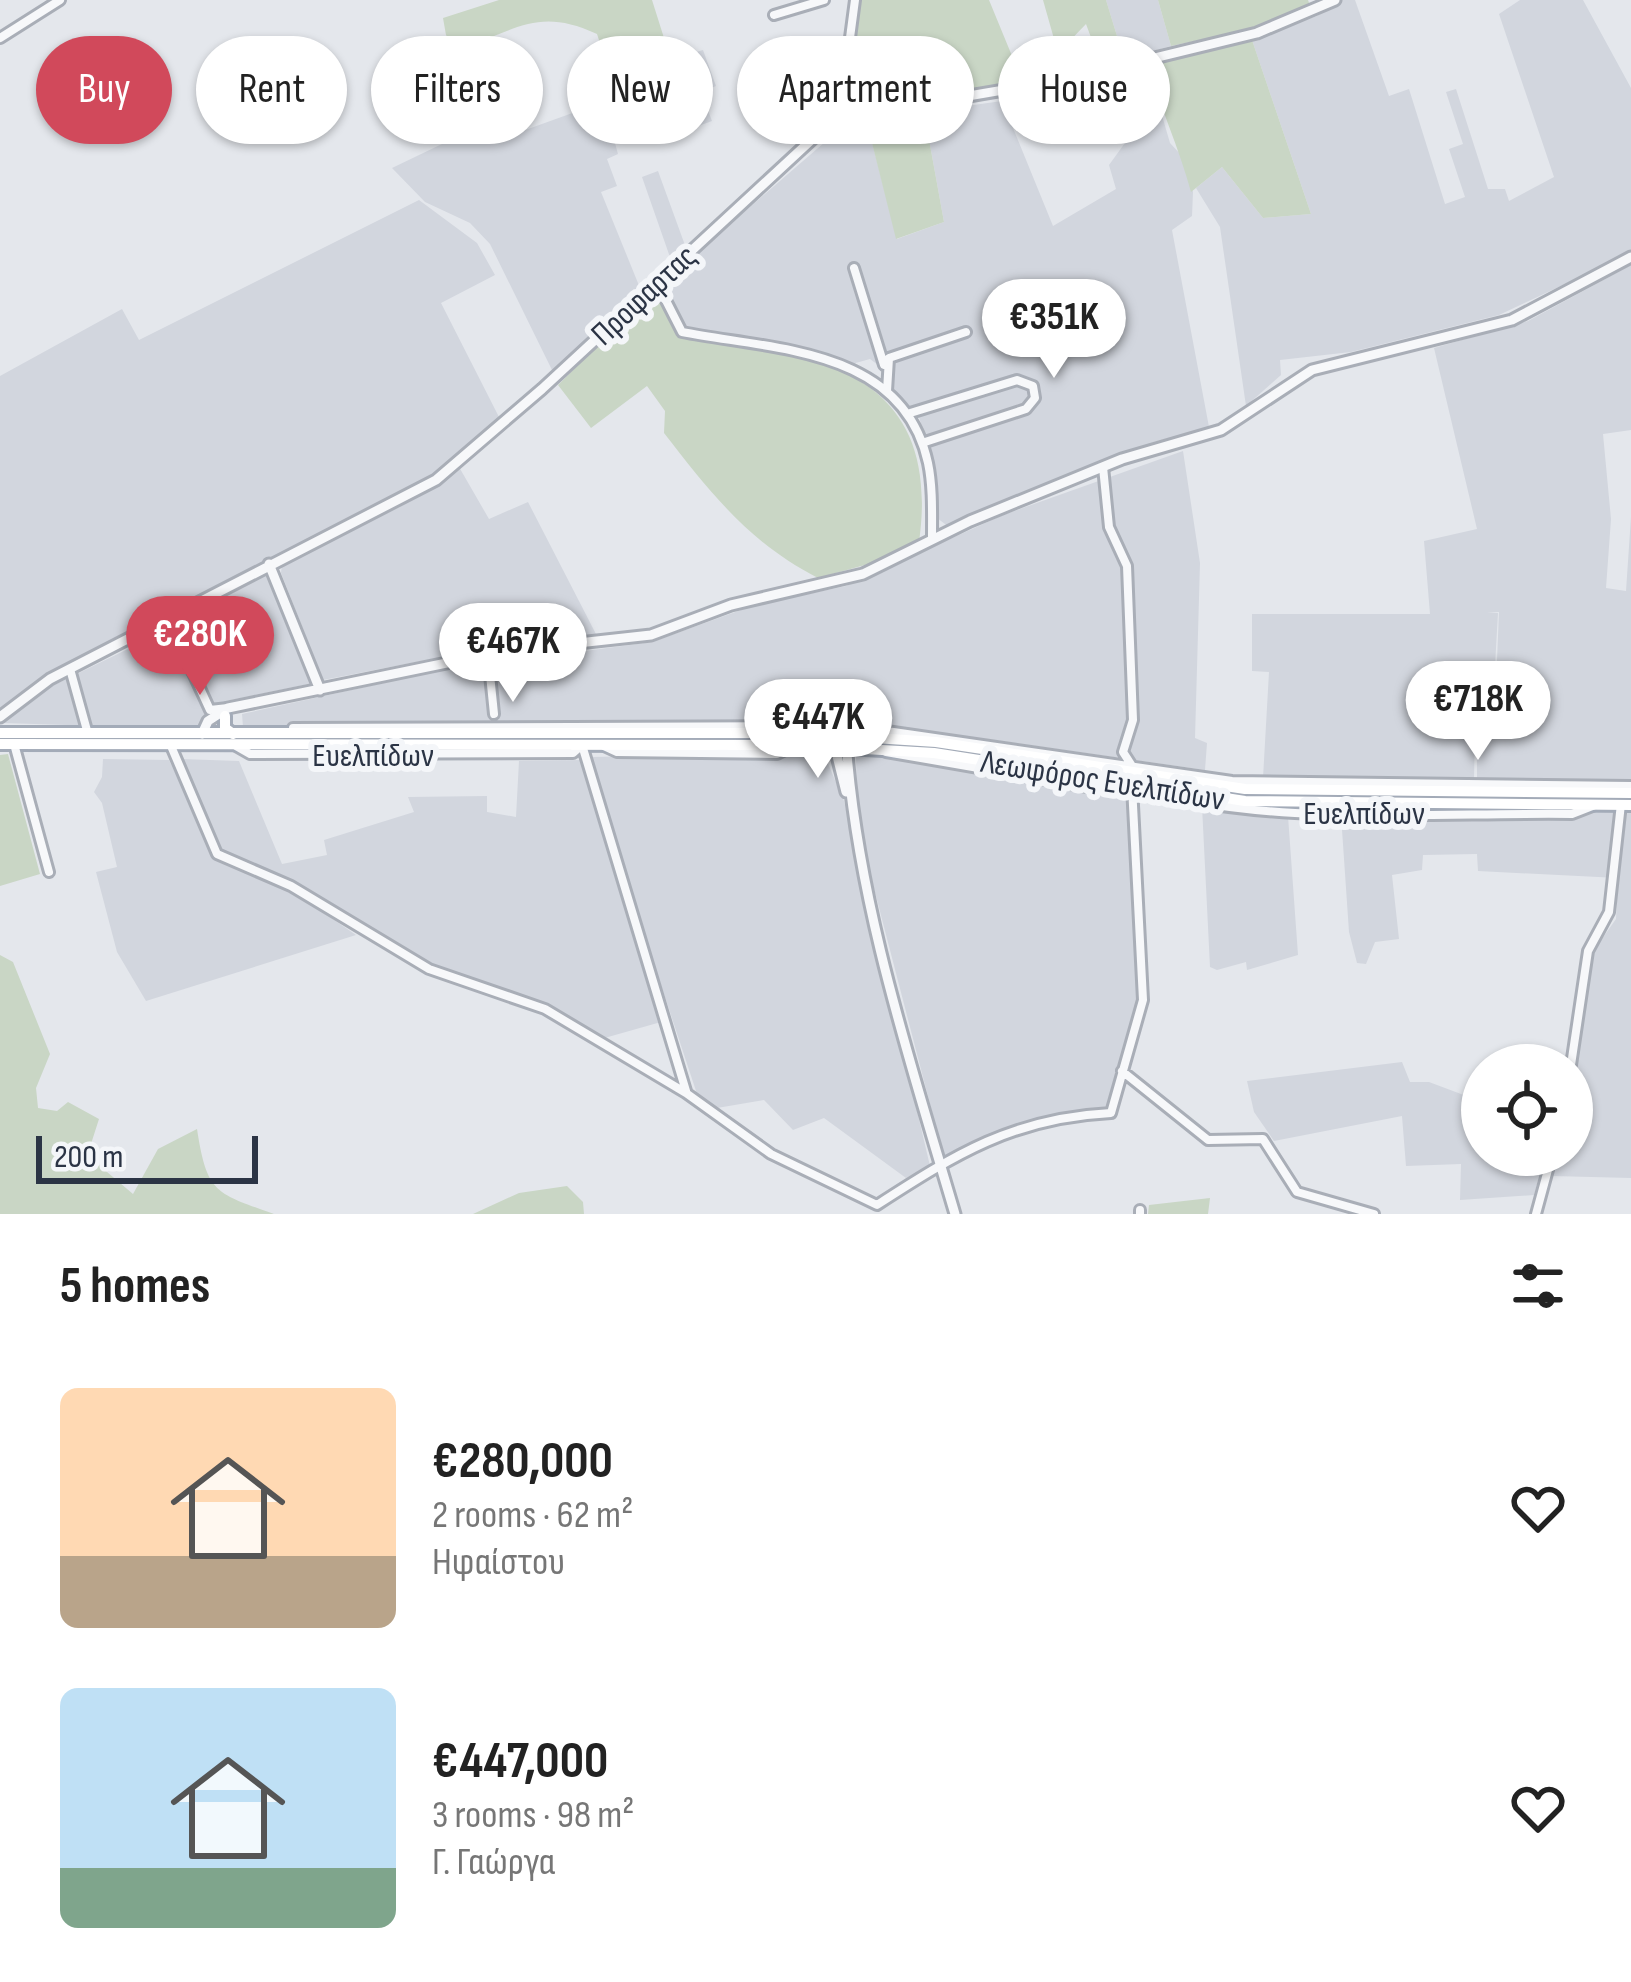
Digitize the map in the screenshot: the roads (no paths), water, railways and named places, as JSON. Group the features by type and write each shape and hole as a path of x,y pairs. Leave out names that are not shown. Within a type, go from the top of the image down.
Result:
{"main road":[{"path":"229,711 225,728 234,740"},
{"name":"Λεωφόρος Ευελπίδων","path":"234,740 277,734 564,730 796,745 840,741 1008,749 1211,786 1628,795"},
{"name":"Λεωφόρος Ευελπίδων","path":"0,733 603,745 758,730 1245,801 1347,807 1595,795"},
{"name":"Λεωφόρος Ευελπίδων","path":"0,744 171,746 205,739"}],"street":[{"path":"0,38 60,0"},
{"path":"774,16 824,0"},
{"path":"850,36 855,0"},
{"name":"Προφαρτας","path":"974,94 1068,79 1257,33 1335,0"},
{"name":"Προφαρτας","path":"0,717 34,688 436,480 542,389 803,144"},
{"path":"170,621 210,710 229,711 488,655 651,635 731,605 863,574 932,538 1103,467 1220,430 1318,368 1516,318 1631,256"},
{"path":"854,268 888,392"},
{"path":"656,280 682,332 805,351 837,361 888,392 908,414 922,443 930,472 932,538"},
{"path":"884,366 898,353 966,332"},
{"path":"908,414 1017,380 1033,386 1035,398 1026,409 922,443"},
{"path":"1103,467 1109,527 1126,566 1133,719 1123,752 1132,766"},
{"path":"269,563 320,690"},
{"path":"488,655 494,714"},
{"path":"70,669 88,734"},
{"path":"205,739 229,711"},
{"name":"Ευελπίδων","path":"758,730 890,728 1232,781 1325,787"},
{"path":"840,741 850,802 955,1214"},
{"path":"14,744 49,872"},
{"path":"582,745 686,1093"},
{"path":"171,746 217,854 291,886 429,969 545,1010 686,1093 771,1154 874,1210 940,1162 1013,1127 1111,1113 1143,1000 1132,786"},
{"path":"1574,1044 1588,951 1610,912 1628,795 1595,795"},
{"path":"1122,1071 1208,1140 1263,1139 1297,1192 1373,1214"},
{"path":"1536,1214 1546,1176"}]}
